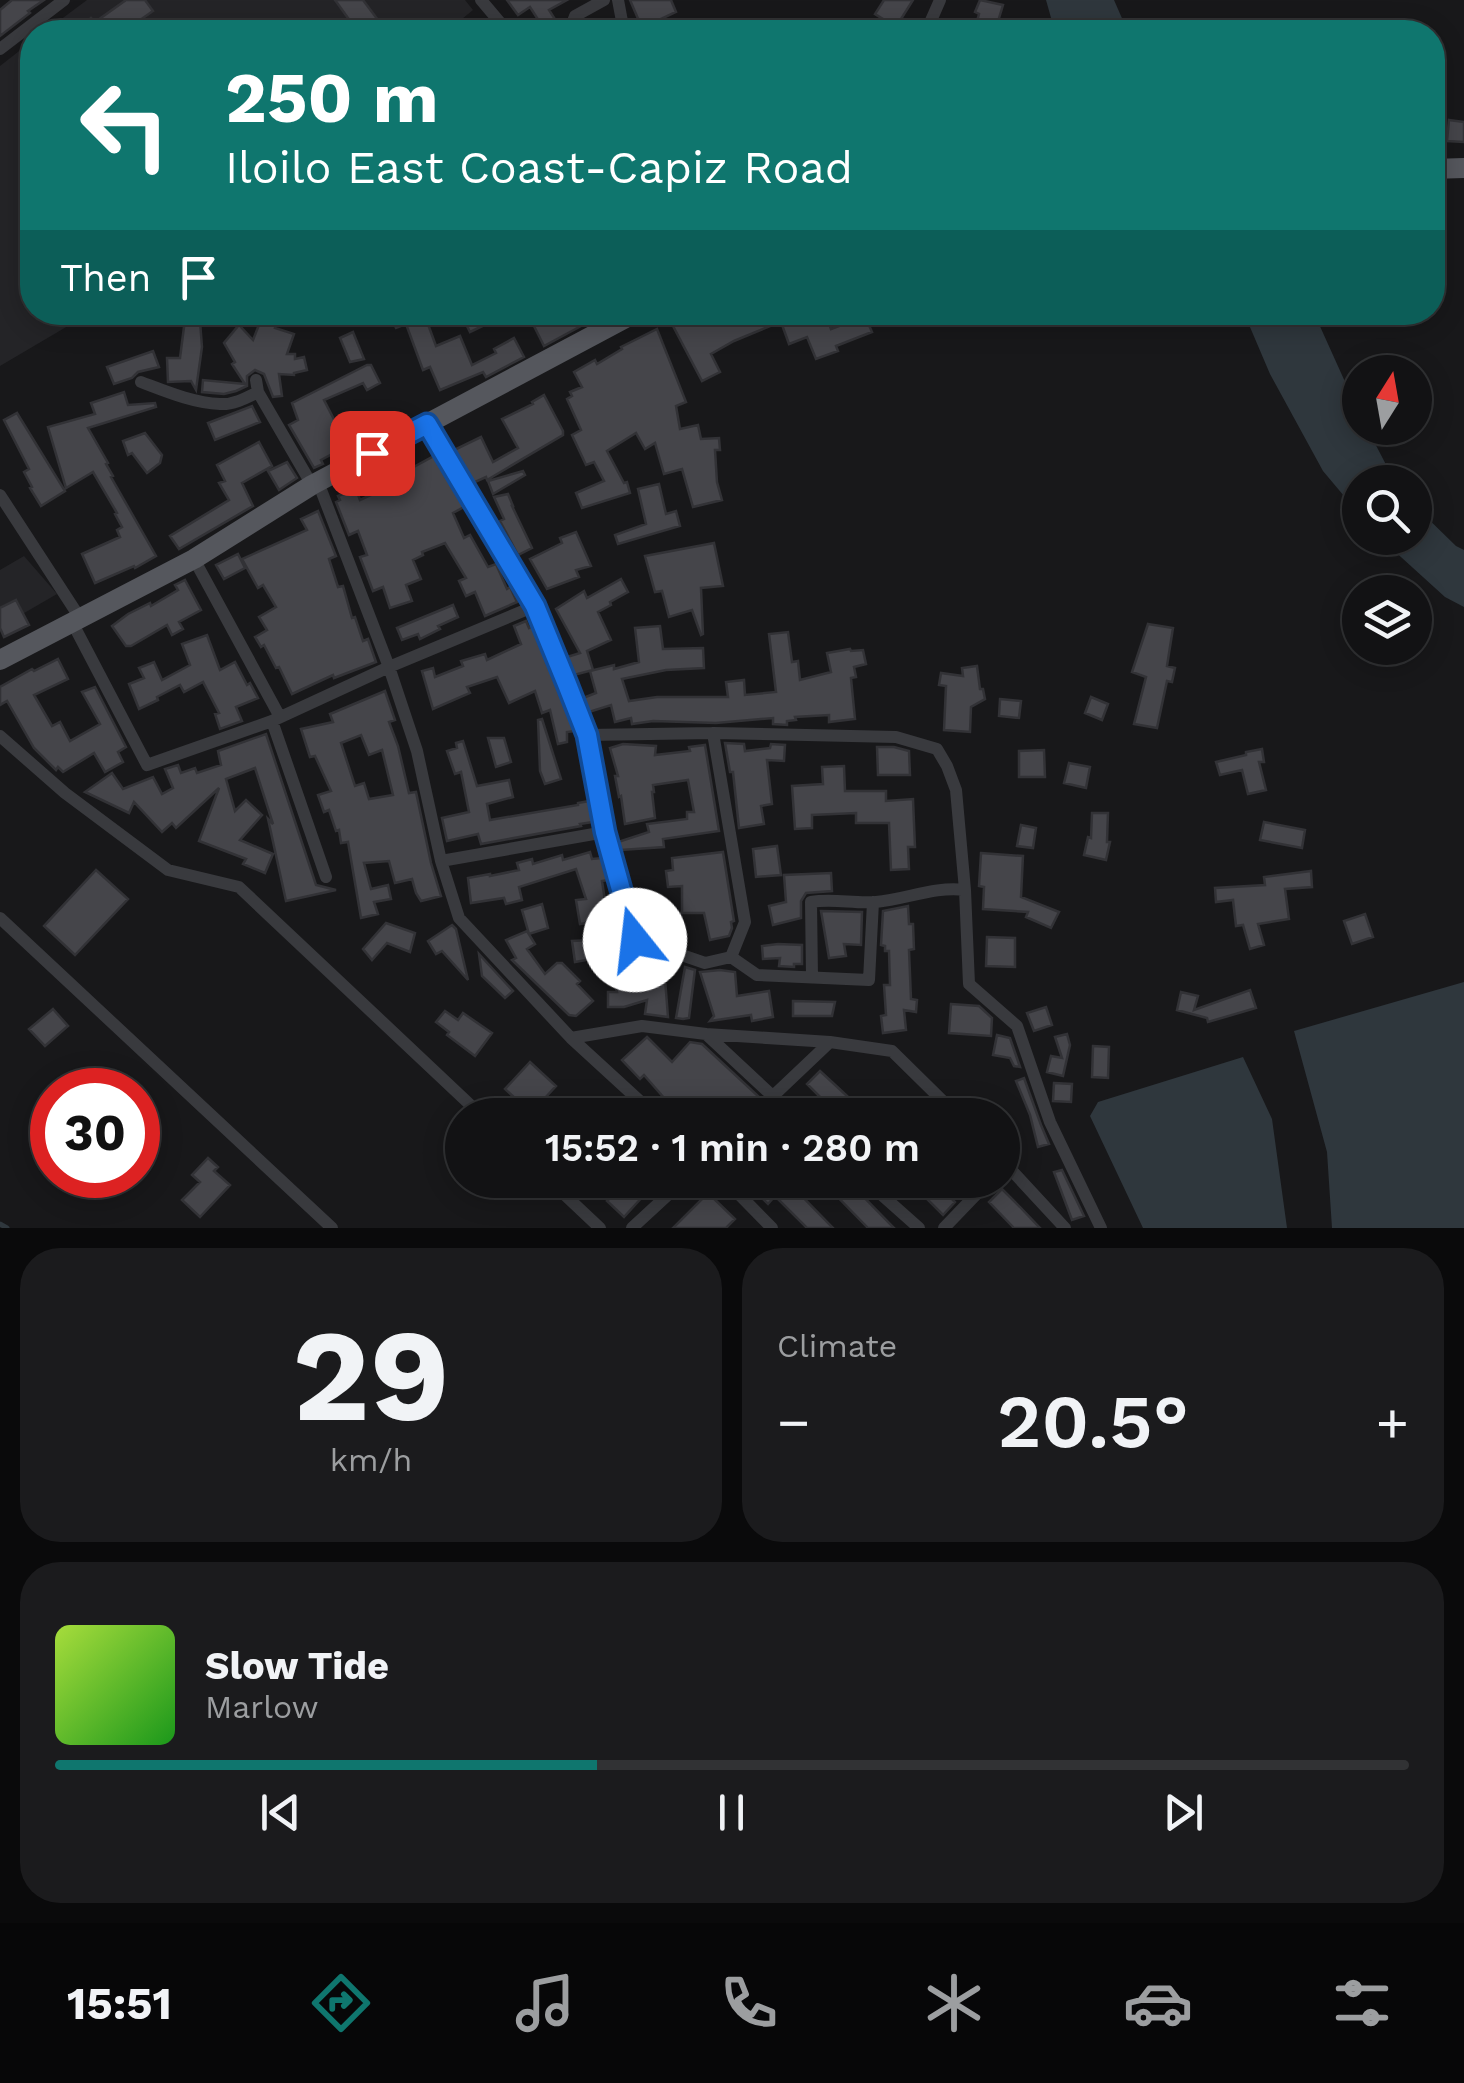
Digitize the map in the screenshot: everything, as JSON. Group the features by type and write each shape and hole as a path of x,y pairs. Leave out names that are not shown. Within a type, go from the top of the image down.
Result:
{"main road":[{"path":"0,660 194,559 315,483 613,325"}],"street":[{"path":"38,20 64,0"},
{"path":"481,0 498,20"},
{"path":"574,20 604,0"},
{"path":"0,50 20,34"},
{"path":"141,382 170,394 221,404 238,401 257,386 315,483 389,668 417,750 441,861 459,918 571,1038 636,1098"},
{"path":"427,424 535,606 587,735 605,832 635,940 706,963 730,957 756,975 870,980 873,902"},
{"path":"0,495 76,620 147,766 276,719 535,606"},
{"path":"194,559 276,719 326,877"},
{"path":"714,734 745,922 730,957"},
{"path":"587,735 896,738 937,749 956,790 966,890 969,984 1017,1026 1050,1122 1101,1228"},
{"path":"0,736 65,792 168,870 239,887 462,1098"},
{"path":"441,861 605,832"},
{"path":"812,977 811,902 873,902 949,888 966,890"},
{"path":"0,918 332,1228"},
{"path":"571,1038 642,1026 892,1051 940,1098"},
{"path":"706,1034 772,1096 830,1042"},
{"path":"1020,1180 1065,1228"},
{"path":"569,1198 600,1228"},
{"path":"632,1228 664,1198"},
{"path":"742,1198 772,1228"},
{"path":"886,1198 919,1228"},
{"path":"944,1228 973,1198"}],"shaded area":[{"path":"87,0 465,0 473,10 461,20 60,20"},
{"path":"1046,0 1114,0 1123,20 1052,20"},
{"path":"20,50 20,325 70,325 0,366 0,66"},
{"path":"1249,325 1319,325 1342,375 1342,445 1376,445 1386,465 1342,465 1342,494 1323,471 1270,374"},
{"path":"1432,523 1464,550 1464,607 1432,585 1432,575 1421,575 1399,555 1432,555"},
{"path":"24,556 57,594 0,627 0,570"},
{"path":"1464,982 1464,1228 1332,1228 1327,1152 1294,1031"},
{"path":"1243,1057 1272,1119 1287,1228 1143,1228 1090,1116 1098,1102"}],"building":[{"path":"12,0 44,0 0,36 0,10"},
{"path":"126,0 145,0 153,11 140,20 98,20"},
{"path":"335,0 363,0 378,20 349,20"},
{"path":"507,0 567,0 549,10 555,20 538,20 530,7 518,15"},
{"path":"630,0 671,0 676,12 659,20 639,20"},
{"path":"884,0 913,0 900,20 885,20 875,14"},
{"path":"980,0 1003,5 998,20 977,20 979,14 975,12"},
{"path":"1449,120 1464,122 1464,142 1447,141"},
{"path":"184,325 200,325 202,347 196,390 191,381 168,382 167,358 180,358"},
{"path":"239,325 253,340 259,325 276,325 275,328 294,334 287,354 295,354 295,359 304,357 307,370 294,375 279,374 282,396 273,397 264,374 255,370 247,376 247,386 236,391 202,392 203,380 245,384 224,343"},
{"path":"406,325 428,325 436,346 460,336 472,365 514,338 524,357 486,377 483,372 440,390 430,367 423,370"},
{"path":"466,325 485,325 470,332"},
{"path":"534,325 583,325 544,346"},
{"path":"673,325 773,325 711,354 720,372 702,381"},
{"path":"782,325 830,325 831,329 869,325 872,332 836,346 838,351 816,359 807,337 789,344"},
{"path":"657,329 686,402 676,406 680,429 698,425 701,439 719,438 720,450 715,450 722,500 693,507 682,469 664,474 655,443 645,449 636,433 607,451 630,493 582,508 576,493 604,481 594,462 586,465 572,435 581,430 567,399 572,396 570,392 582,387 574,372 595,360 597,364"},
{"path":"353,332 364,359 350,362 340,338"},
{"path":"153,351 159,367 114,384 107,367"},
{"path":"371,365 380,383 367,390 363,383 324,400 351,444 314,468 289,425 298,420 292,403"},
{"path":"124,392 128,405 155,403 156,407 88,428 156,556 95,583 82,554 120,537 117,530 122,527 93,472 66,488 48,427 95,414 91,403"},
{"path":"544,395 563,435 487,480 486,477 473,483 454,450 481,437 493,462 518,448 502,419"},
{"path":"252,406 260,422 215,440 208,423"},
{"path":"17,413 65,491 41,506 24,472 29,469 4,420"},
{"path":"145,433 162,455 160,463 147,473 132,453 128,455 123,441"},
{"path":"259,442 272,466 242,483 253,506 179,549 170,536 229,500 219,483 225,481 217,465"},
{"path":"434,456 464,507 453,513 464,538 470,535 488,567 496,564 517,602 485,616 475,592 466,596 459,581 466,578 445,543 413,560 421,579 406,585 412,601 390,608 383,587 373,591 360,557 367,555 358,531 349,535 336,502 340,500 338,496 356,489 360,500 388,487 386,482"},
{"path":"287,462 297,478 279,490 268,471"},
{"path":"523,471 525,475 493,494 488,481"},
{"path":"659,484 666,514 676,511 680,526 618,544 615,535 646,524 638,489"},
{"path":"508,494 532,548 518,555 500,521 504,519 494,497"},
{"path":"318,511 336,556 329,559 338,587 343,586 352,618 355,617 363,641 368,639 376,662 334,678 333,675 292,694 279,667 255,637 267,630 259,617 276,607 263,585 258,588 242,559 307,530 301,519"},
{"path":"576,532 591,566 576,570 579,577 547,589 530,559"},
{"path":"714,543 723,586 701,588 701,635 692,610 669,617 662,591 655,592 645,556"},
{"path":"238,554 245,568 224,579 216,565"},
{"path":"621,579 628,592 598,612 611,640 587,651 593,670 574,675 567,657 580,653 556,609 584,591 587,598"},
{"path":"185,580 201,610 179,622 183,629 172,635 167,625 126,646 112,626 178,590 175,585"},
{"path":"16,600 29,625 4,637 0,608"},
{"path":"453,605 458,617 420,639 418,634 402,640 397,628"},
{"path":"526,621 529,628 533,626 575,731 567,732 567,742 558,744 550,710 542,713 535,691 509,703 497,677 467,687 470,693 433,709 422,671 433,668 435,677 463,666 461,661 485,654 487,660 521,644 514,626"},
{"path":"1148,624 1173,628 1167,666 1175,668 1172,682 1167,681 1157,728 1134,724 1146,677 1132,672"},
{"path":"660,626 663,649 703,648 704,668 666,670 622,679 629,701 728,697 726,682 744,680 745,695 776,692 769,634 788,632 792,662 798,661 800,680 831,672 827,653 863,650 866,664 854,667 856,677 851,678 855,719 829,722 829,715 795,717 787,725 773,724 773,718 632,724 631,718 615,722 611,705 589,712 583,698 596,693 590,671 639,662 635,628"},
{"path":"207,635 220,670 235,662 258,698 236,707 242,721 220,729 215,714 219,713 203,682 184,692 180,685 139,709 129,684 144,678 139,668 154,662 162,680 190,665 182,644"},
{"path":"58,659 68,679 34,695 52,726 60,722 70,741 100,724 82,692 95,687 126,747 118,752 123,762 105,772 94,753 63,772 58,767 56,770 34,748 7,701 0,705 0,687"},
{"path":"977,666 985,699 971,707 970,732 944,730 946,686 939,685 941,673 963,676 962,668"},
{"path":"385,691 395,720 389,722 409,793 416,792 441,896 421,901 412,879 395,883 389,861 364,863 371,889 388,885 391,899 374,902 378,914 361,918 348,842 341,843 329,810 324,812 318,795 331,791 315,756 310,757 301,729 333,722 330,714","holes":["361,735 369,755 382,750 393,795 369,799 364,783 355,786 341,743"]},
{"path":"1091,697 1108,704 1102,720 1085,713"},
{"path":"1000,699 1021,701 1019,718 999,716"},
{"path":"542,719 561,779 545,784 540,771 538,720"},
{"path":"266,734 316,885 336,890 286,901 268,819 273,824 255,768 226,779 235,811 246,800 262,815 240,840 273,854 265,873 243,864 246,859 199,841 219,788 176,828 172,823 162,832 134,802 129,813 85,792 112,773 123,789 153,777 162,794 173,788 165,769 178,765 181,773 195,768 197,773 221,765 218,751"},
{"path":"488,738 504,738 511,762 496,767"},
{"path":"463,741 477,786 509,780 513,797 487,804 490,820 589,801 593,822 481,844 478,834 447,841 442,818 469,812 461,772 455,774 447,751"},
{"path":"725,743 744,744 745,751 770,748 771,744 785,745 784,761 767,760 772,804 761,806 764,824 739,828 733,772"},
{"path":"623,744 656,746 655,755 705,745 719,831 663,839 664,847 621,850 618,842 649,832 647,824 687,819 687,812 694,812 688,780 653,785 655,818 625,824 610,748"},
{"path":"877,747 909,751 910,775 878,775"},
{"path":"1262,749 1264,762 1259,762 1266,790 1248,794 1242,770 1220,775 1216,762"},
{"path":"1044,750 1045,777 1019,777 1019,751"},
{"path":"1069,763 1090,767 1086,788 1064,783"},
{"path":"844,766 845,791 886,791 886,801 913,799 915,847 908,847 909,869 891,870 889,823 856,823 856,813 812,815 812,828 795,829 792,786 823,784 822,767"},
{"path":"1092,813 1108,813 1110,842 1106,860 1084,855 1088,837 1091,838"},
{"path":"1264,822 1305,830 1302,848 1260,840"},
{"path":"1021,825 1036,828 1033,848 1017,846"},
{"path":"777,846 781,875 756,877 753,849"},
{"path":"590,852 592,859 602,858 608,880 602,881 608,920 580,924 576,900 586,899 576,869 519,887 522,900 506,904 504,898 471,903 468,878 519,870 517,863 532,859 533,864"},
{"path":"723,852 734,921 729,936 710,940 704,913 682,913 682,886 668,887 666,871 673,870 672,858"},
{"path":"981,853 1023,856 1021,897 1059,912 1051,928 1026,917 1028,912 983,909 984,887 979,886"},
{"path":"96,870 128,899 75,955 44,926"},
{"path":"1311,871 1312,887 1285,889 1289,919 1258,924 1264,945 1250,949 1243,925 1236,926 1233,900 1216,902 1215,888 1265,885 1264,877"},
{"path":"831,873 832,891 806,893 801,901 801,918 773,925 769,906 786,902 784,875"},
{"path":"542,904 548,928 529,934 522,910"},
{"path":"908,906 914,949 909,950 911,999 917,1000 916,1012 904,1010 906,1030 883,1033 884,985 890,985 889,951 881,945 883,911"},
{"path":"661,911 681,913 680,939 660,937"},
{"path":"821,911 862,912 861,945 844,944 846,956 829,958"},
{"path":"1365,914 1373,937 1352,944 1344,921"},
{"path":"386,923 415,933 410,952 387,943 372,960 363,949"},
{"path":"452,925 468,980 442,951 436,954 428,941"},
{"path":"527,931 535,944 527,949 545,974 562,963 593,1001 576,1016 569,1015 512,960 516,958 506,940"},
{"path":"987,937 1015,938 1015,967 986,966"},
{"path":"589,940 592,959 575,962 572,941"},
{"path":"802,945 802,964 779,966 780,958 763,959 762,946"},
{"path":"479,954 513,991 505,998 482,976"},
{"path":"661,961 668,1017 645,1014 647,1000 608,1007 608,992 617,992 611,968"},
{"path":"685,967 695,970 689,1018 683,1019 676,1018"},
{"path":"700,972 735,972 737,996 769,991 773,1017 752,1021 751,1015 710,1021 714,1016"},
{"path":"1250,990 1256,1008 1208,1022 1207,1018 1177,1010 1181,992 1198,996 1194,1010"},
{"path":"793,1001 835,1002 832,1016 793,1016"},
{"path":"951,1004 979,1006 992,1018 991,1036 949,1033"},
{"path":"1046,1007 1052,1025 1034,1031 1027,1013"},
{"path":"53,1009 68,1026 45,1046 29,1029"},
{"path":"445,1011 458,1020 463,1013 492,1033 475,1056 436,1022"},
{"path":"1067,1034 1070,1045 1063,1076 1047,1072 1051,1056 1062,1058 1055,1037"},
{"path":"997,1035 1010,1038 1020,1067 1014,1066 1010,1058 993,1055"},
{"path":"647,1037 672,1062 690,1042 702,1044 758,1096 664,1098 644,1075 640,1079 622,1060"},
{"path":"1093,1046 1109,1047 1108,1078 1092,1077"},
{"path":"530,1062 556,1086 545,1098 515,1098 505,1089"},
{"path":"820,1071 848,1098 821,1098 807,1084"},
{"path":"1024,1078 1049,1144 1038,1147 1016,1081"},
{"path":"1054,1083 1072,1084 1071,1102 1053,1101"},
{"path":"208,1158 218,1167 214,1171 230,1185 200,1217 182,1200 200,1182 192,1175"},
{"path":"1062,1170 1084,1216 1072,1220 1054,1172"},
{"path":"610,1198 641,1198 624,1217 607,1201"},
{"path":"703,1198 713,1198 735,1219 726,1228 673,1228"},
{"path":"777,1198 804,1198 833,1228 807,1228"},
{"path":"839,1198 865,1198 894,1228 868,1228"},
{"path":"926,1198 951,1198 955,1202 943,1215"},
{"path":"993,1198 1011,1198 1040,1228 1014,1228 989,1202"}],"waterway":[{"path":"0,1224 7,1228"}],"route":[{"path":"372,453 427,424 535,606 587,735 605,832 635,940"}]}
